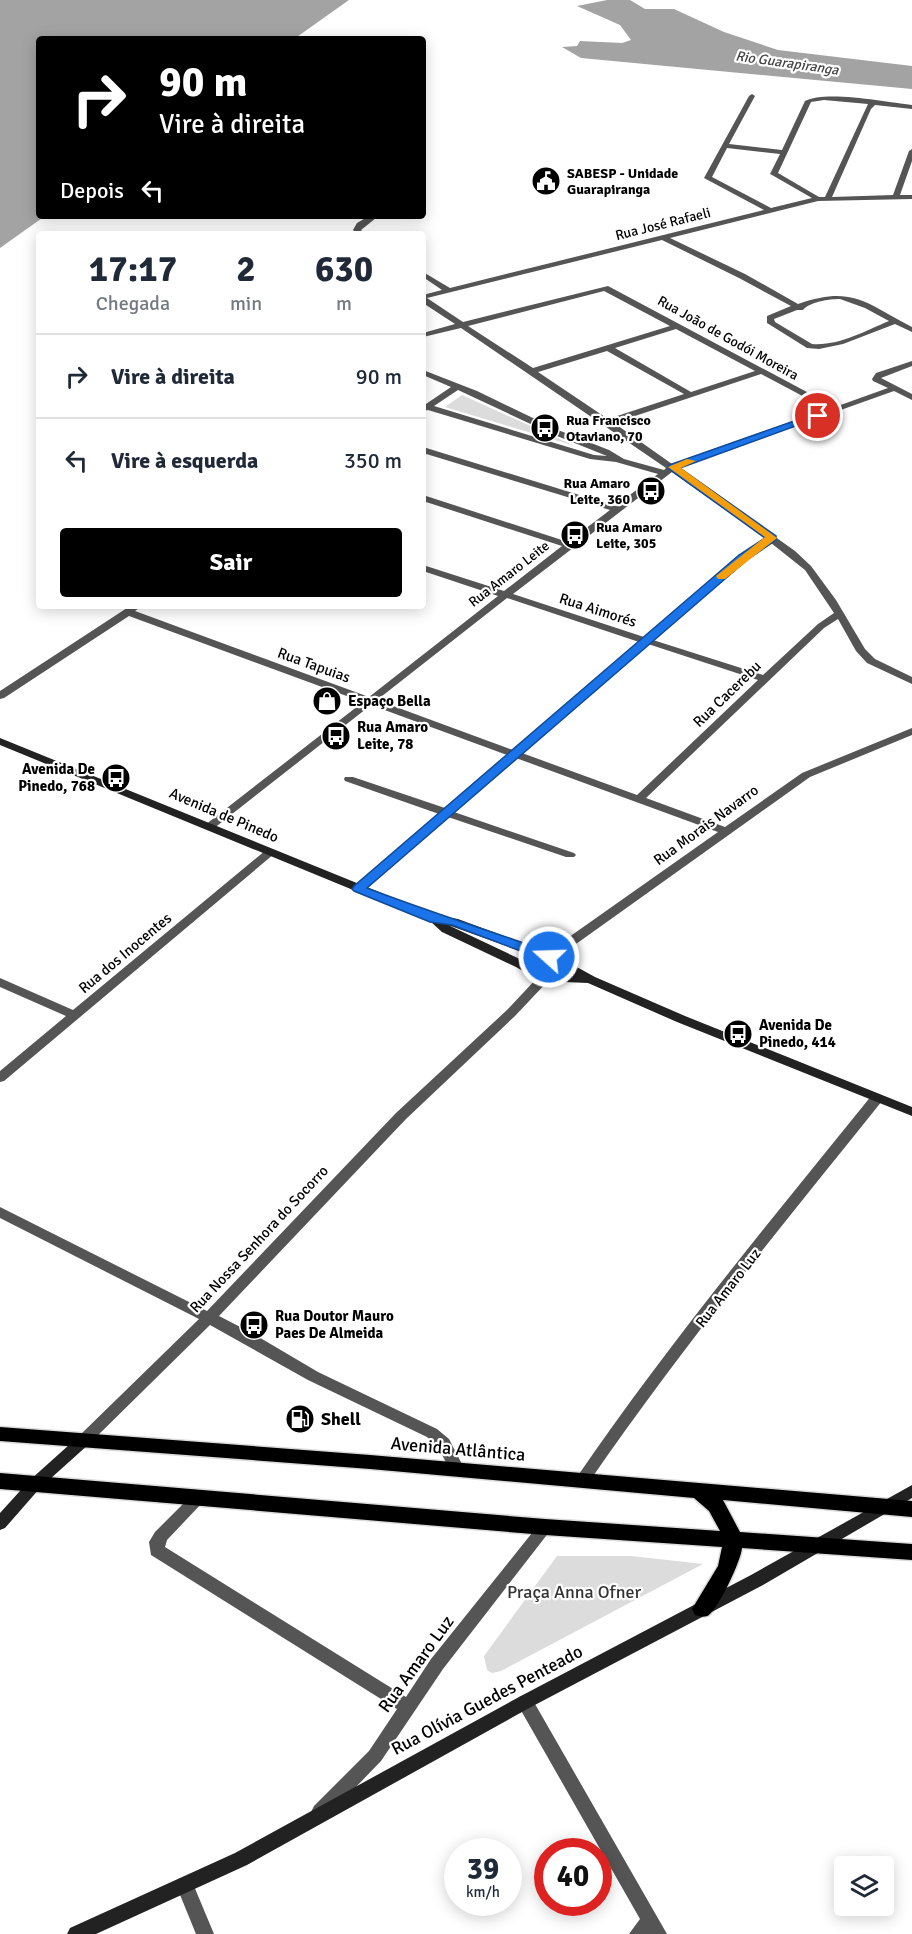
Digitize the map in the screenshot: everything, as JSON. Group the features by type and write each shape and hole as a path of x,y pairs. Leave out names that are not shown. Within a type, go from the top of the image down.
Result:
{"main road":[{"name":"Avenida Atlântica","path":"0,1434 912,1509"},
{"path":"0,1481 545,1527 912,1552"},
{"path":"699,1491 720,1507 732,1540 730,1560 702,1609"}],"street":[{"path":"752,96 708,179 771,211"},
{"path":"818,199 774,176 806,103 817,98 912,107"},
{"path":"828,198 873,103"},
{"path":"725,146 784,152"},
{"path":"896,197 912,152"},
{"name":"Rua José Rafaeli","path":"426,297 818,199 912,197"},
{"path":"358,231 360,225 370,219"},
{"path":"664,238 742,276 800,308"},
{"path":"426,276 449,291"},
{"name":"Rua João de Godói Moreira","path":"463,324 597,289 609,289 760,372 835,410"},
{"path":"894,322 822,348 810,346 770,322 772,317 840,297 876,310 912,330"},
{"path":"426,300 607,422 669,470 772,538 808,568 833,602 838,615 866,656 884,668 912,681"},
{"path":"426,334 463,324"},
{"path":"533,372 678,326"},
{"path":"609,348 691,395"},
{"path":"912,363 877,377 878,381 912,397"},
{"path":"607,422 760,372"},
{"path":"426,373 555,432 606,452 621,461"},
{"path":"426,407 458,386"},
{"name":"Rua Amaro Leite","path":"209,827 569,544 669,470 893,389"},
{"path":"426,408 593,457 669,470"},
{"path":"426,451 615,509"},
{"path":"426,499 569,544"},
{"path":"358,889 743,557 772,538"},
{"name":"Rua Aimorés","path":"426,569 764,679"},
{"path":"0,696 132,609"},
{"name":"Rua Tapuias","path":"132,609 370,701 727,832"},
{"name":"Rua Cacerebu","path":"639,799 821,626 838,615"},
{"name":"Rua Morais Navarro","path":"549,957 806,775 912,731"},
{"name":"Avenida de Pinedo","path":"0,741 358,889 435,919 454,922 549,957 591,980 912,1112"},
{"path":"349,779 570,855"},
{"name":"Rua dos Inocentes","path":"0,1078 270,852"},
{"name":"Avenida de Pinedo","path":"435,919 446,929 544,978 591,980"},
{"path":"544,978 549,957"},
{"name":"Rua Nossa Senhora do Socorro","path":"0,1524 35,1484 84,1440 209,1318 401,1116 511,1013 544,978"},
{"path":"0,982 74,1015"},
{"name":"Rua Amaro Luz","path":"582,1481 612,1437 742,1266 877,1098"},
{"path":"0,1212 245,1336 313,1376 432,1434 444,1443 457,1470"},
{"name":"Rua Olívia Guedes Penteado","path":"76,1934 241,1859 525,1702 702,1609 912,1491"},
{"path":"198,1498 161,1536 157,1542 158,1550 408,1707"},
{"name":"Rua Amaro Luz","path":"313,1819 375,1756 437,1664 545,1527"},
{"path":"525,1702 649,1930"},
{"path":"186,1885 205,1934"}],"green space":[{"path":"462,395 575,446 445,407"},
{"name":"Praça Anna Ofner","path":"557,1556 631,1556 703,1564 501,1671 492,1673 487,1670 484,1656"}],"water":[{"path":"0,0 349,0 298,36 36,36 36,219 41,219 0,248"},
{"name":"Rio Guarapiranga","path":"607,0 630,0 645,9 674,9 724,32 778,50 912,66 912,89 581,58 562,47 577,46 580,41 622,43 631,40 620,25 577,6"}],"slow traffic":[{"path":"691,461 673,467 772,538 760,544 721,576"}],"place":[{"name":"SABESP - Unidade Guarapiranga","path":"546,181"},
{"name":"Rua Francisco Otaviano, 70","path":"545,428"},
{"name":"Rua Amaro Leite, 360","path":"651,491"},
{"name":"Rua Amaro Leite, 305","path":"575,535"},
{"name":"Espaço Bella","path":"327,701"},
{"name":"Rua Amaro Leite, 78","path":"336,736"},
{"name":"Avenida De Pinedo, 768","path":"116,778"},
{"name":"Avenida De Pinedo, 414","path":"738,1034"},
{"name":"Rua Doutor Mauro Paes De Almeida","path":"254,1325"},
{"name":"Shell","path":"300,1419"}],"route":[{"path":"549,957 454,922 435,919 358,889 743,557 772,538 673,467 818,416"}]}
